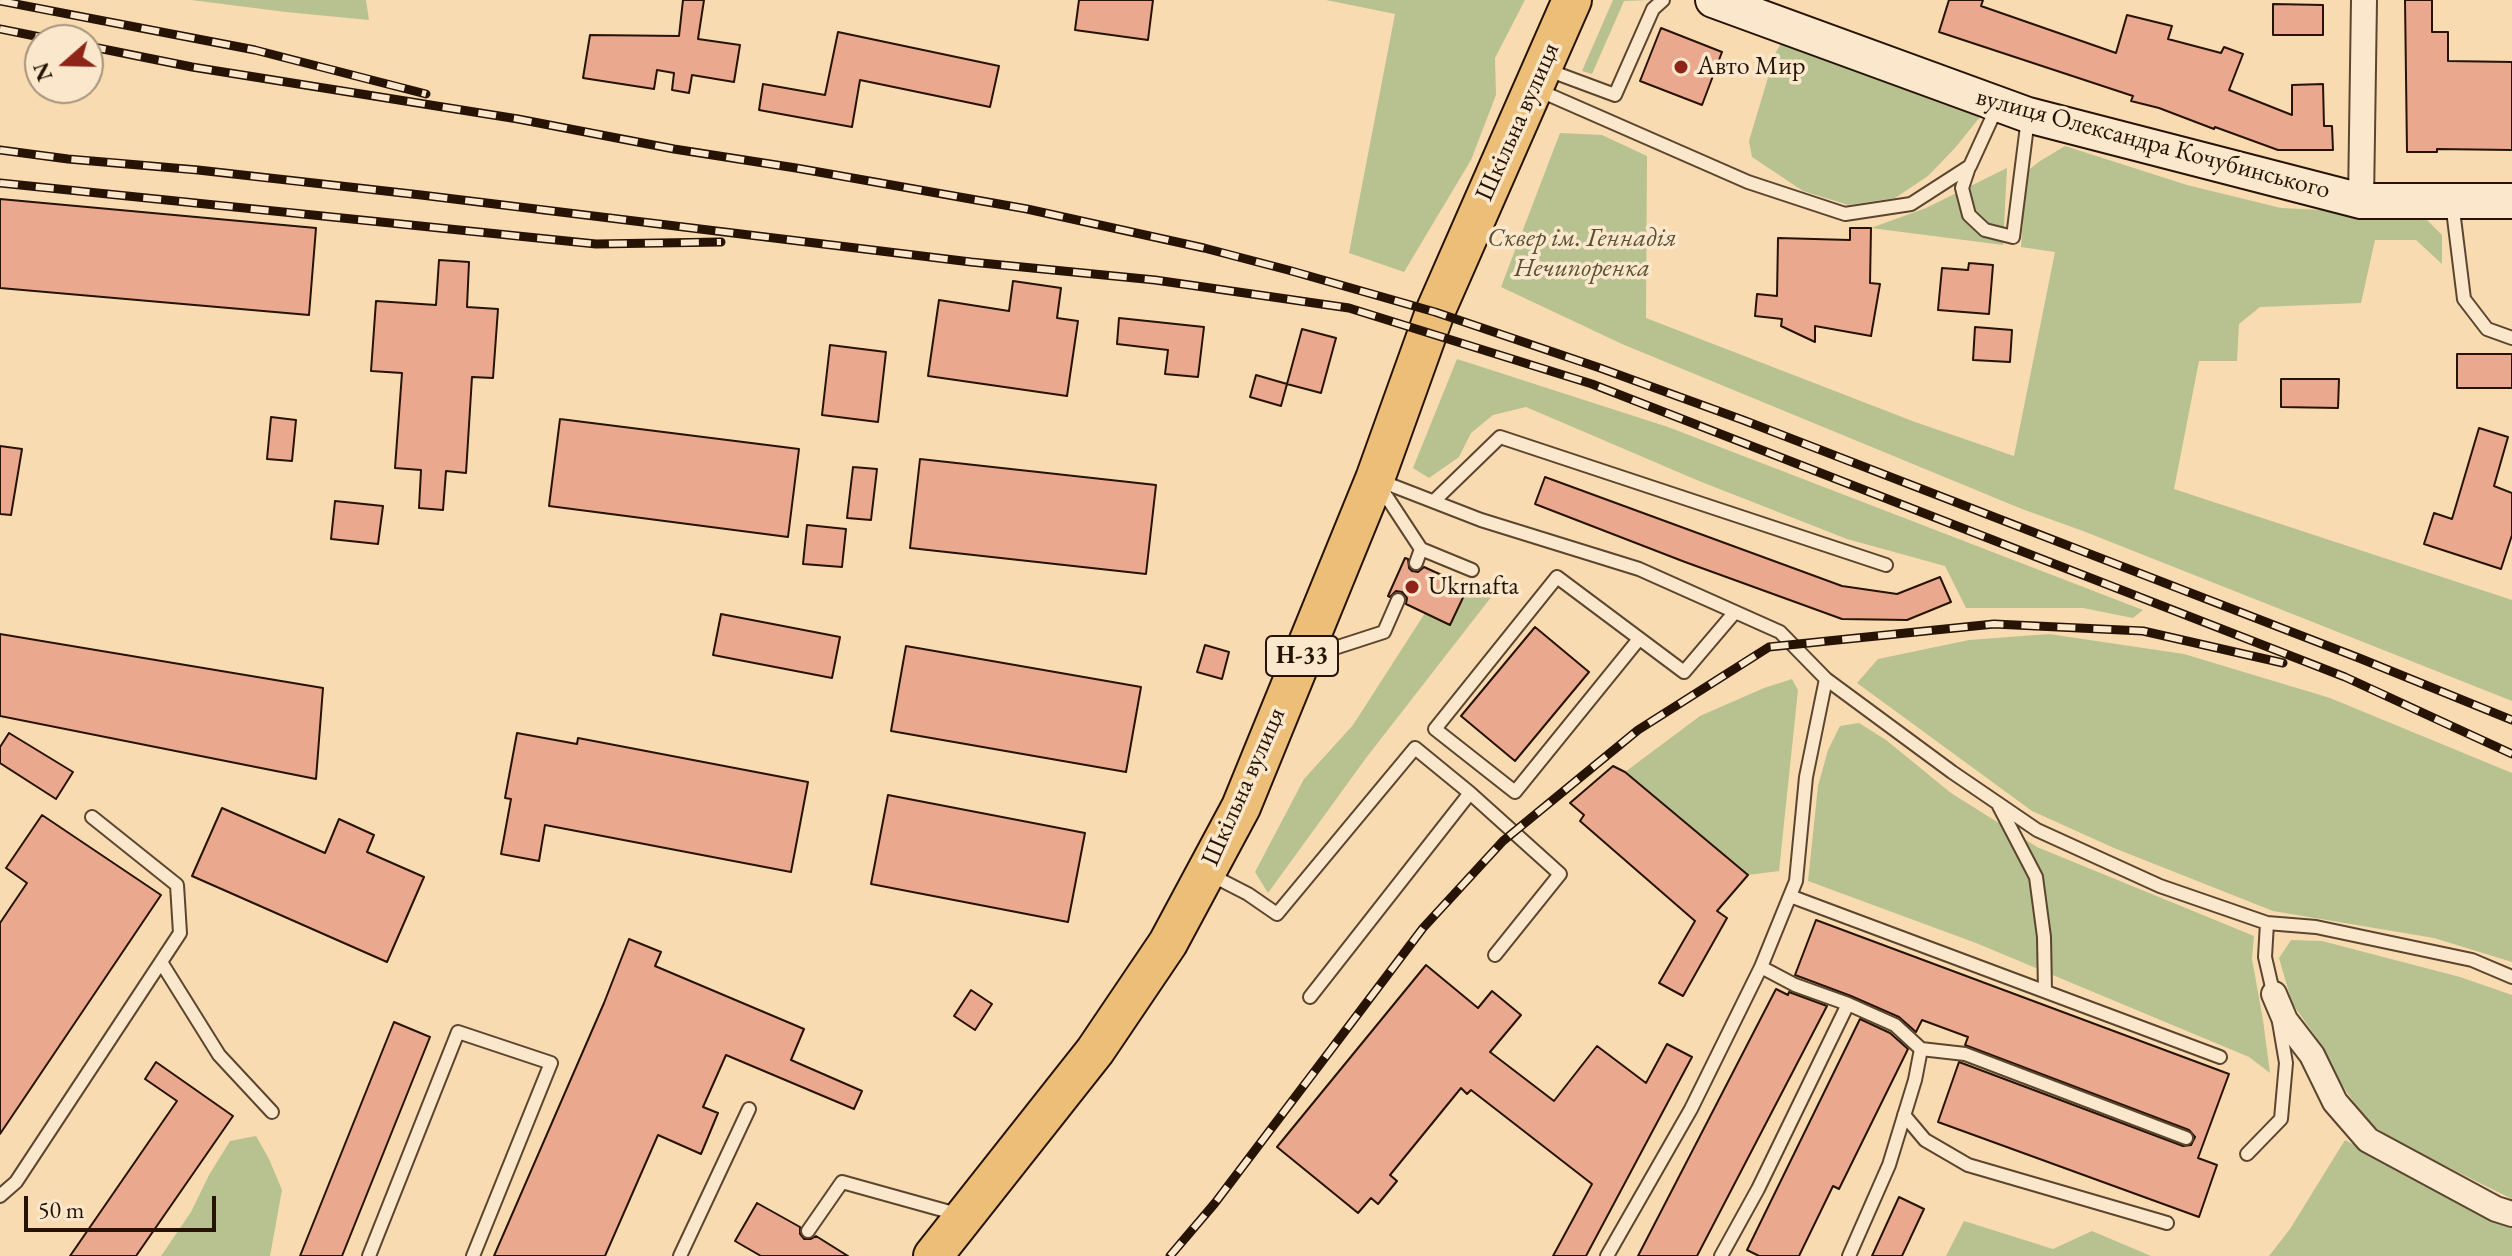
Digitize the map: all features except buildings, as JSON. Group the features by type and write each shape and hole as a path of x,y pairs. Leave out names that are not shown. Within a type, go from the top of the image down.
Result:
{"main road":[{"name":"Шкільна вулиця","path":"933,1256 1095,1051 1168,943 1241,807 1375,479 1435,312 1572,0"}],"street":[{"name":"вулиця Олександра Кочубинського","path":"1713,0 2013,109 2361,201 2512,201"},
{"path":"2361,201 2364,0"},
{"path":"2274,994 2285,1020 2312,1055 2335,1102 2368,1140 2496,1209 2512,1214"}],"lane":[{"path":"1538,78 1615,95 1653,9 1663,0"},
{"path":"1538,78 1748,182 1845,214 1911,204 1970,166"},
{"path":"2013,109 2013,237 1985,230 1969,215 1962,188 1970,166 2013,109"},
{"path":"2452,202 2464,299 2487,329 2512,338"},
{"path":"1434,501 1500,437 1886,565"},
{"path":"1375,479 1481,520 1639,569 1780,632 1826,679 2037,830 2160,886 2267,923 2316,927 2472,960 2512,977"},
{"path":"1375,479 1421,549 1472,570"},
{"path":"1416,563 1421,549"},
{"path":"1639,639 1515,792 1435,729 1557,577 1684,672 1735,612"},
{"path":"1301,659 1384,632 1398,600"},
{"path":"1607,1256 1691,1109 1761,967 1796,881 1806,777 1826,679"},
{"path":"1206,872 1248,894 1277,914 1415,748 1560,874 1495,955"},
{"path":"1310,997 1470,793"},
{"path":"1998,803 2036,877 2044,937 2045,991"},
{"path":"0,1196 16,1182 180,933 177,885 92,817"},
{"path":"1790,896 2220,1057"},
{"path":"2247,1154 2281,1119 2286,1063 2265,957 2267,923"},
{"path":"161,962 219,1055 272,1112"},
{"path":"1761,967 1795,985 1895,1025 1921,1049 1965,1054 2186,1138"},
{"path":"1721,1256 1758,1189 1848,1004"},
{"path":"369,1256 458,1032 551,1063 473,1256"},
{"path":"1849,1256 1889,1165 1915,1080 1921,1049"},
{"path":"680,1256 749,1109"},
{"path":"1904,1115 1925,1140 1968,1165 2167,1223"},
{"path":"808,1231 842,1182 964,1216"}],"green space":[{"path":"191,0 366,0 369,20 286,12"},
{"path":"1326,0 1525,0 1495,58 1496,95 1471,160 1404,272 1349,253 1395,14"},
{"path":"1613,0 1650,0 1624,1 1592,74 1582,71"},
{"path":"1783,40 1980,117 1928,176 1895,198 1848,205 1803,191 1752,157 1749,141 1775,54"},
{"name":"Сквер ім. Геннадія Нечипоренка","path":"1560,133 1602,135 1647,156 1646,318 1915,422 2014,456 2055,252 2021,247 2026,172 2065,146 2187,185 2281,208 2422,215 2442,235 2442,264 2416,240 2375,240 2361,303 2260,307 2239,324 2237,361 2199,361 2174,489 2512,600 2512,701 2022,509 1622,344 1501,287"},
{"path":"2007,168 2003,245 1871,228 1926,208"},
{"path":"1457,359 1668,427 2143,610 2133,618 2083,608 1966,608 1945,566 1847,539 1699,481 1526,407 1493,415 1471,433 1459,457 1429,478 1413,468"},
{"path":"1468,587 1492,596 1366,758 1268,893 1255,872 1304,779 1353,725 1425,613 1450,625"},
{"path":"2049,634 2184,654 2330,698 2512,773 2512,962 2434,938 2273,911 2114,848 2032,811 1857,683 1878,659 1969,640"},
{"path":"1792,679 1798,690 1779,871 1748,875 1625,772 1700,716"},
{"path":"1859,723 1886,740 1951,793 2037,847 2254,936 2252,959 2270,1073 2249,1057 1976,943 1808,881 1818,786 1828,750 1840,726"},
{"path":"2291,940 2322,941 2460,977 2512,995 2512,1199 2407,1147 2368,1123 2292,1003 2279,958"},
{"path":"256,1136 282,1190 270,1256 161,1256 191,1212 230,1141"},
{"path":"2345,1140 2512,1228 2512,1256 2269,1256 2290,1229"},
{"path":"1964,1221 2053,1249 2092,1231 2151,1256 1946,1256"}],"railway":[{"path":"0,1 255,50 426,94"},
{"path":"0,29 24,34"},
{"path":"104,49 192,67 518,119 1027,209 1288,270 1435,312 1743,420 2512,720"},
{"path":"0,150 421,195 971,262 1155,280 1349,308 1592,384 2345,677 2512,754"},
{"path":"0,183 596,244 721,242"},
{"path":"1170,1256 1215,1203 1423,928 1503,841 1638,730 1769,647 1994,624 2143,631 2283,663"}],"place":[{"name":"Авто Мир","path":"1681,67"},
{"name":"Ukrnafta","path":"1412,587"}]}
